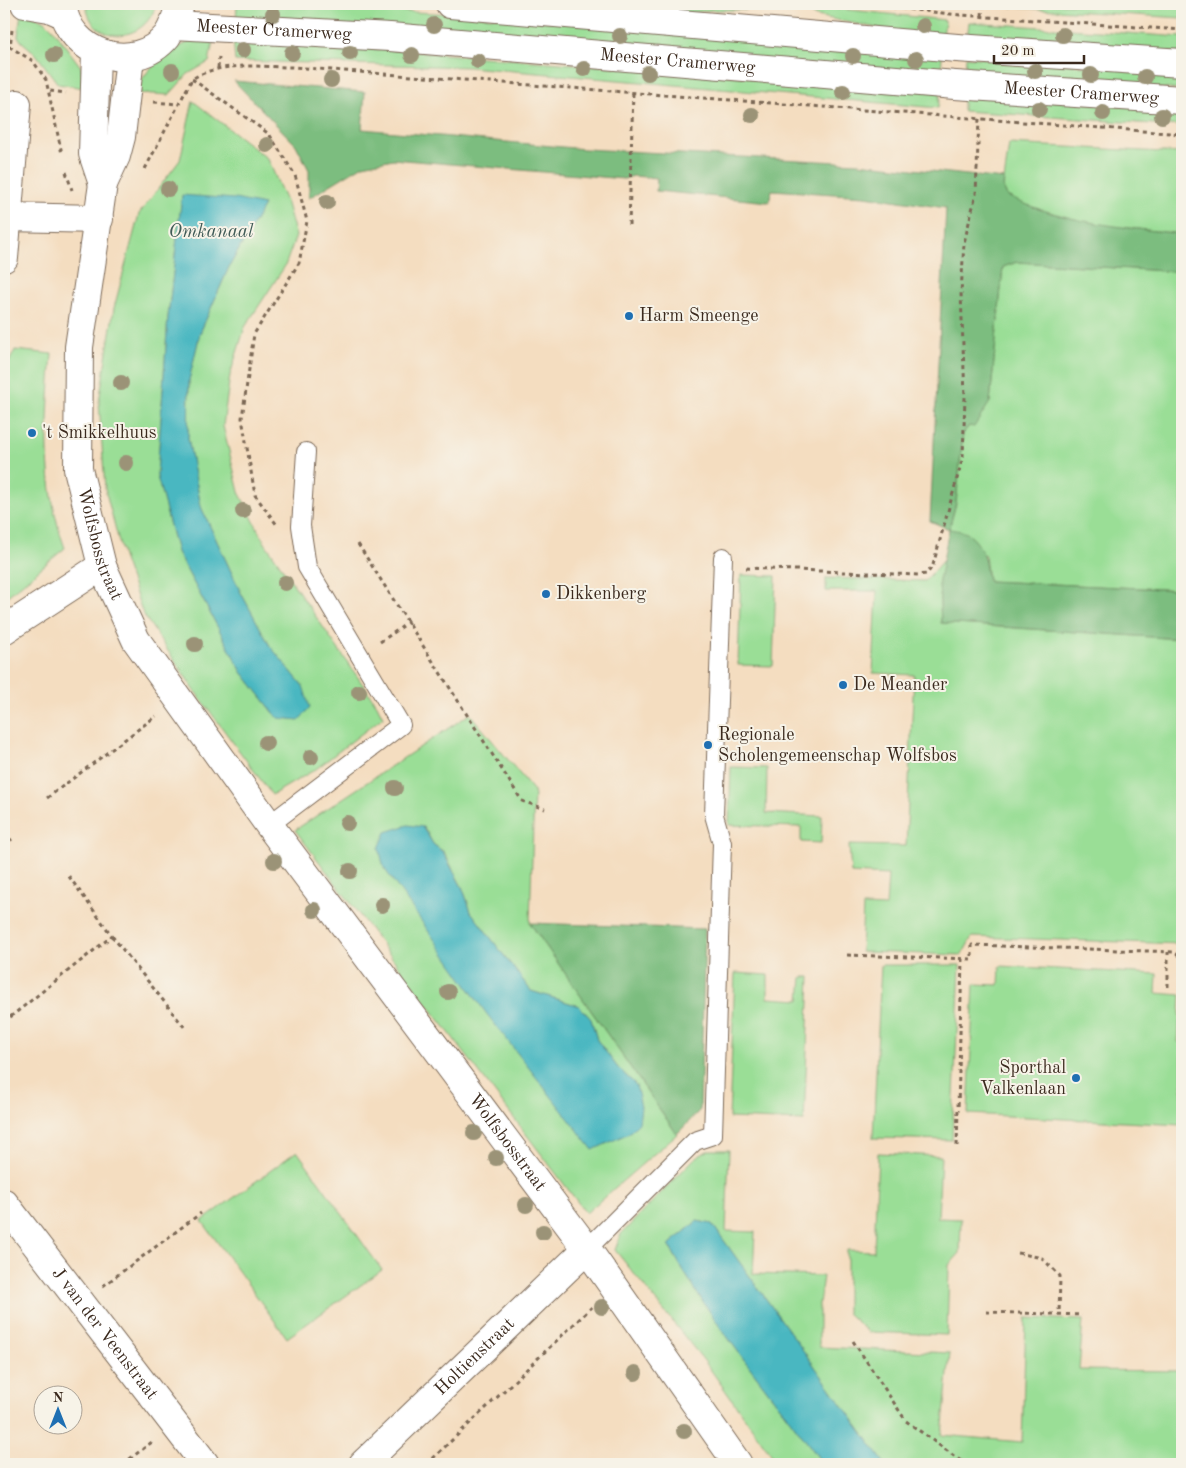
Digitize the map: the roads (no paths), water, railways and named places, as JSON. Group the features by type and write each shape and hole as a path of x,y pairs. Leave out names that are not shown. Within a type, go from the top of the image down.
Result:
{"street":[{"path":"450,4 957,48 1182,63"},
{"path":"19,12 49,8 63,9 74,34 96,52 113,56 130,56 156,46 166,36 177,14"},
{"name":"Meester Cramerweg","path":"177,14 390,37 955,86 1182,100"},
{"name":"Wolfsbosstraat","path":"96,52 97,96 93,154 103,184"},
{"name":"Wolfsbosstraat","path":"130,56 116,156 103,184 79,347 78,469 102,566 136,640 269,824 587,1249 738,1464"},
{"path":"4,258 17,104"},
{"path":"6,217 99,219"},
{"path":"4,630 102,566"},
{"name":"J van der Veenstraat","path":"4,1204 205,1464"},
{"name":"Holtienstraat","path":"363,1464 587,1249"}],"lane":[{"path":"269,824 401,725 307,567 301,526 306,452"},
{"path":"587,1249 696,1141 713,1135 722,844 714,814 723,562"}],"water":[{"name":"Omkanaal","path":"182,195 235,199 264,205 229,267 200,333 189,380 188,438 201,507 241,593 270,646 303,686 310,708 299,720 278,718 242,672 177,552 157,476 168,317"},
{"path":"408,825 423,827 433,844 443,852 463,889 471,912 531,991 579,1006 591,1019 597,1040 618,1068 636,1085 641,1107 639,1123 629,1133 593,1150 486,1013 384,868 379,848 386,832"},
{"path":"697,1221 712,1224 885,1464 823,1464 722,1330 669,1245"}],"place":[{"name":"Harm Smeenge","path":"629,316"},
{"name":"'t Smikkelhuus","path":"32,433"},
{"name":"Dikkenberg","path":"546,594"},
{"name":"De Meander","path":"843,685"},
{"name":"Regionale Scholengemeenschap Wolfsbos","path":"708,745"},
{"name":"Sporthal Valkenlaan","path":"1076,1078"}]}
